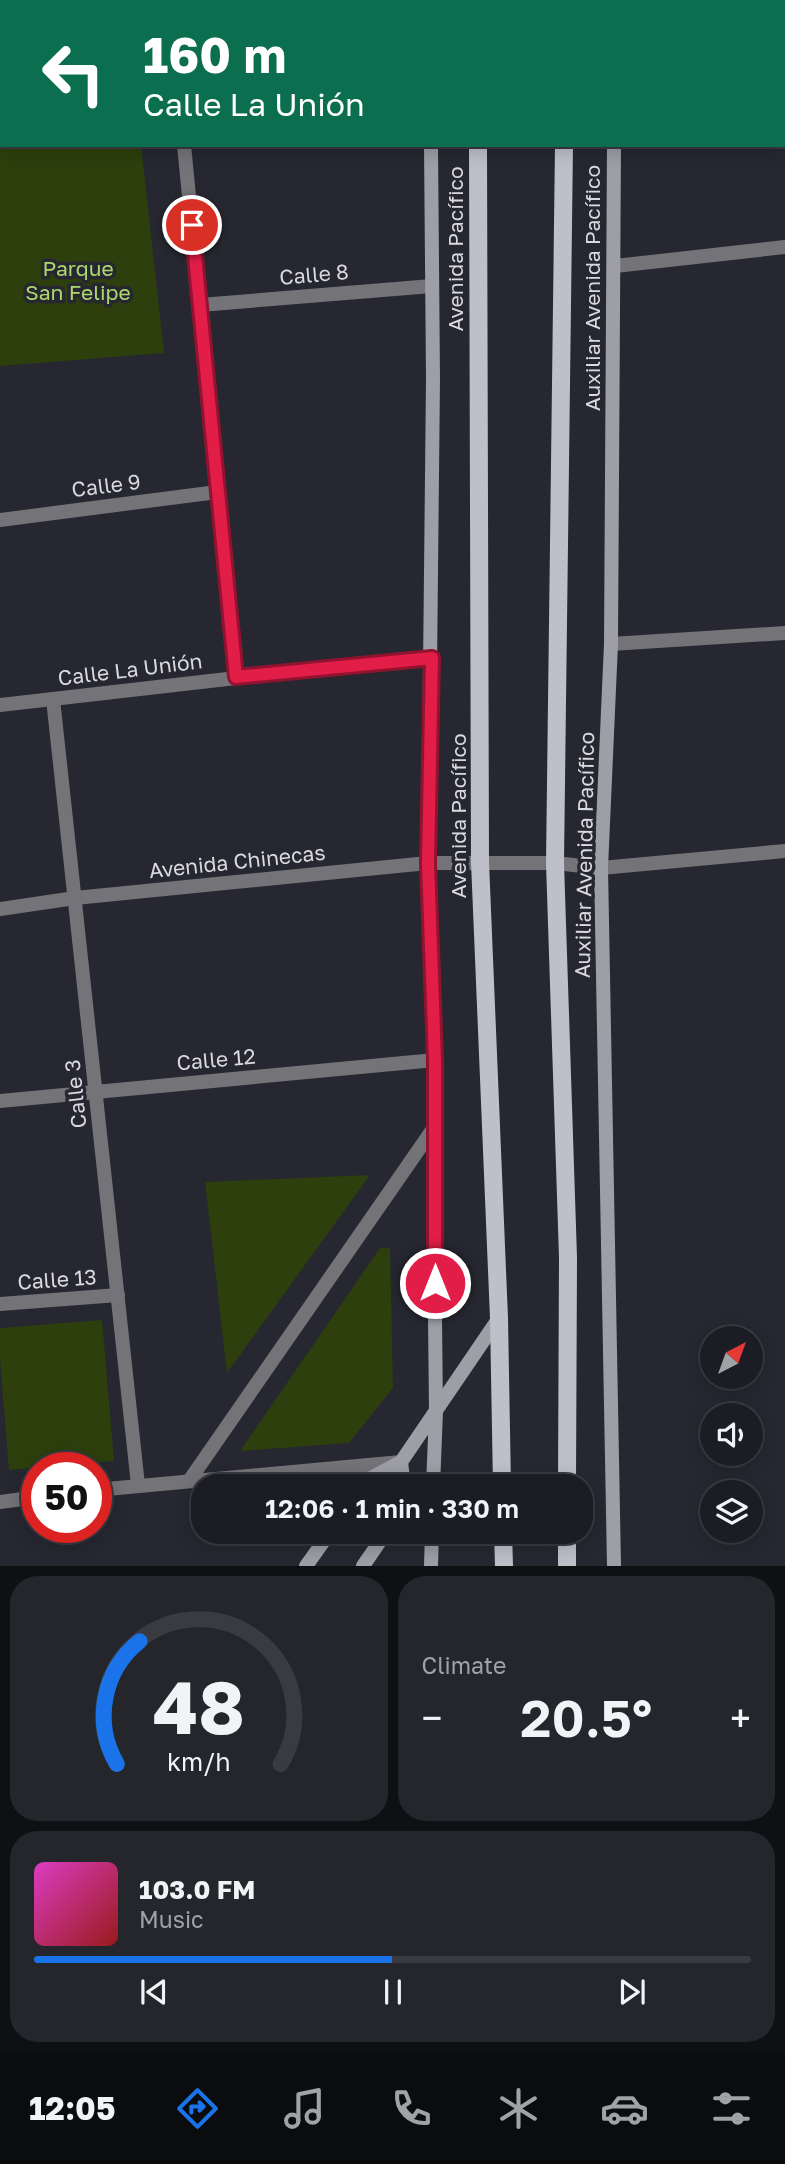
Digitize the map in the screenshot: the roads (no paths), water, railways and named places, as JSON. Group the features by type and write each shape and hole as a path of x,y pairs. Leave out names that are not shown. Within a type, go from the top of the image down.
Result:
{"main road":[{"path":"431,147 432,658 428,863 435,1060 433,1129 436,1411 433,1474"},
{"name":"Avenida Pacífico","path":"478,147 480,862 499,1318 502,1474"},
{"path":"564,147 555,863 568,1257 568,1474"},
{"name":"Auxiliar Avenida Pacífico","path":"614,147 611,644 601,868 614,1566"},
{"path":"378,1474 401,1462 499,1318"},
{"path":"401,1462 402,1474"},
{"path":"306,1566 322,1544"},
{"path":"363,1566 378,1544"},
{"path":"431,1566 432,1544"},
{"path":"503,1544 504,1566"},
{"path":"567,1544 567,1566"}],"street":[{"path":"184,147 236,677"},
{"path":"615,266 785,247"},
{"name":"Calle 8","path":"200,304 432,286"},
{"name":"Calle 9","path":"0,520 217,492"},
{"path":"611,644 785,633"},
{"name":"Calle La Unión","path":"0,705 236,677 432,658"},
{"name":"Calle 3","path":"53,699 138,1485"},
{"path":"555,863 601,868 785,850"},
{"name":"Avenida Chinecas","path":"0,909 75,898 428,863 555,863"},
{"name":"Calle 12","path":"0,1101 435,1060"},
{"path":"188,1481 433,1129"},
{"name":"Calle 13","path":"0,1304 118,1295"},
{"path":"112,1488 401,1462"},
{"path":"0,1502 21,1499"}],"park label":[{"name":"Parque San Felipe","path":"78,280"}]}
